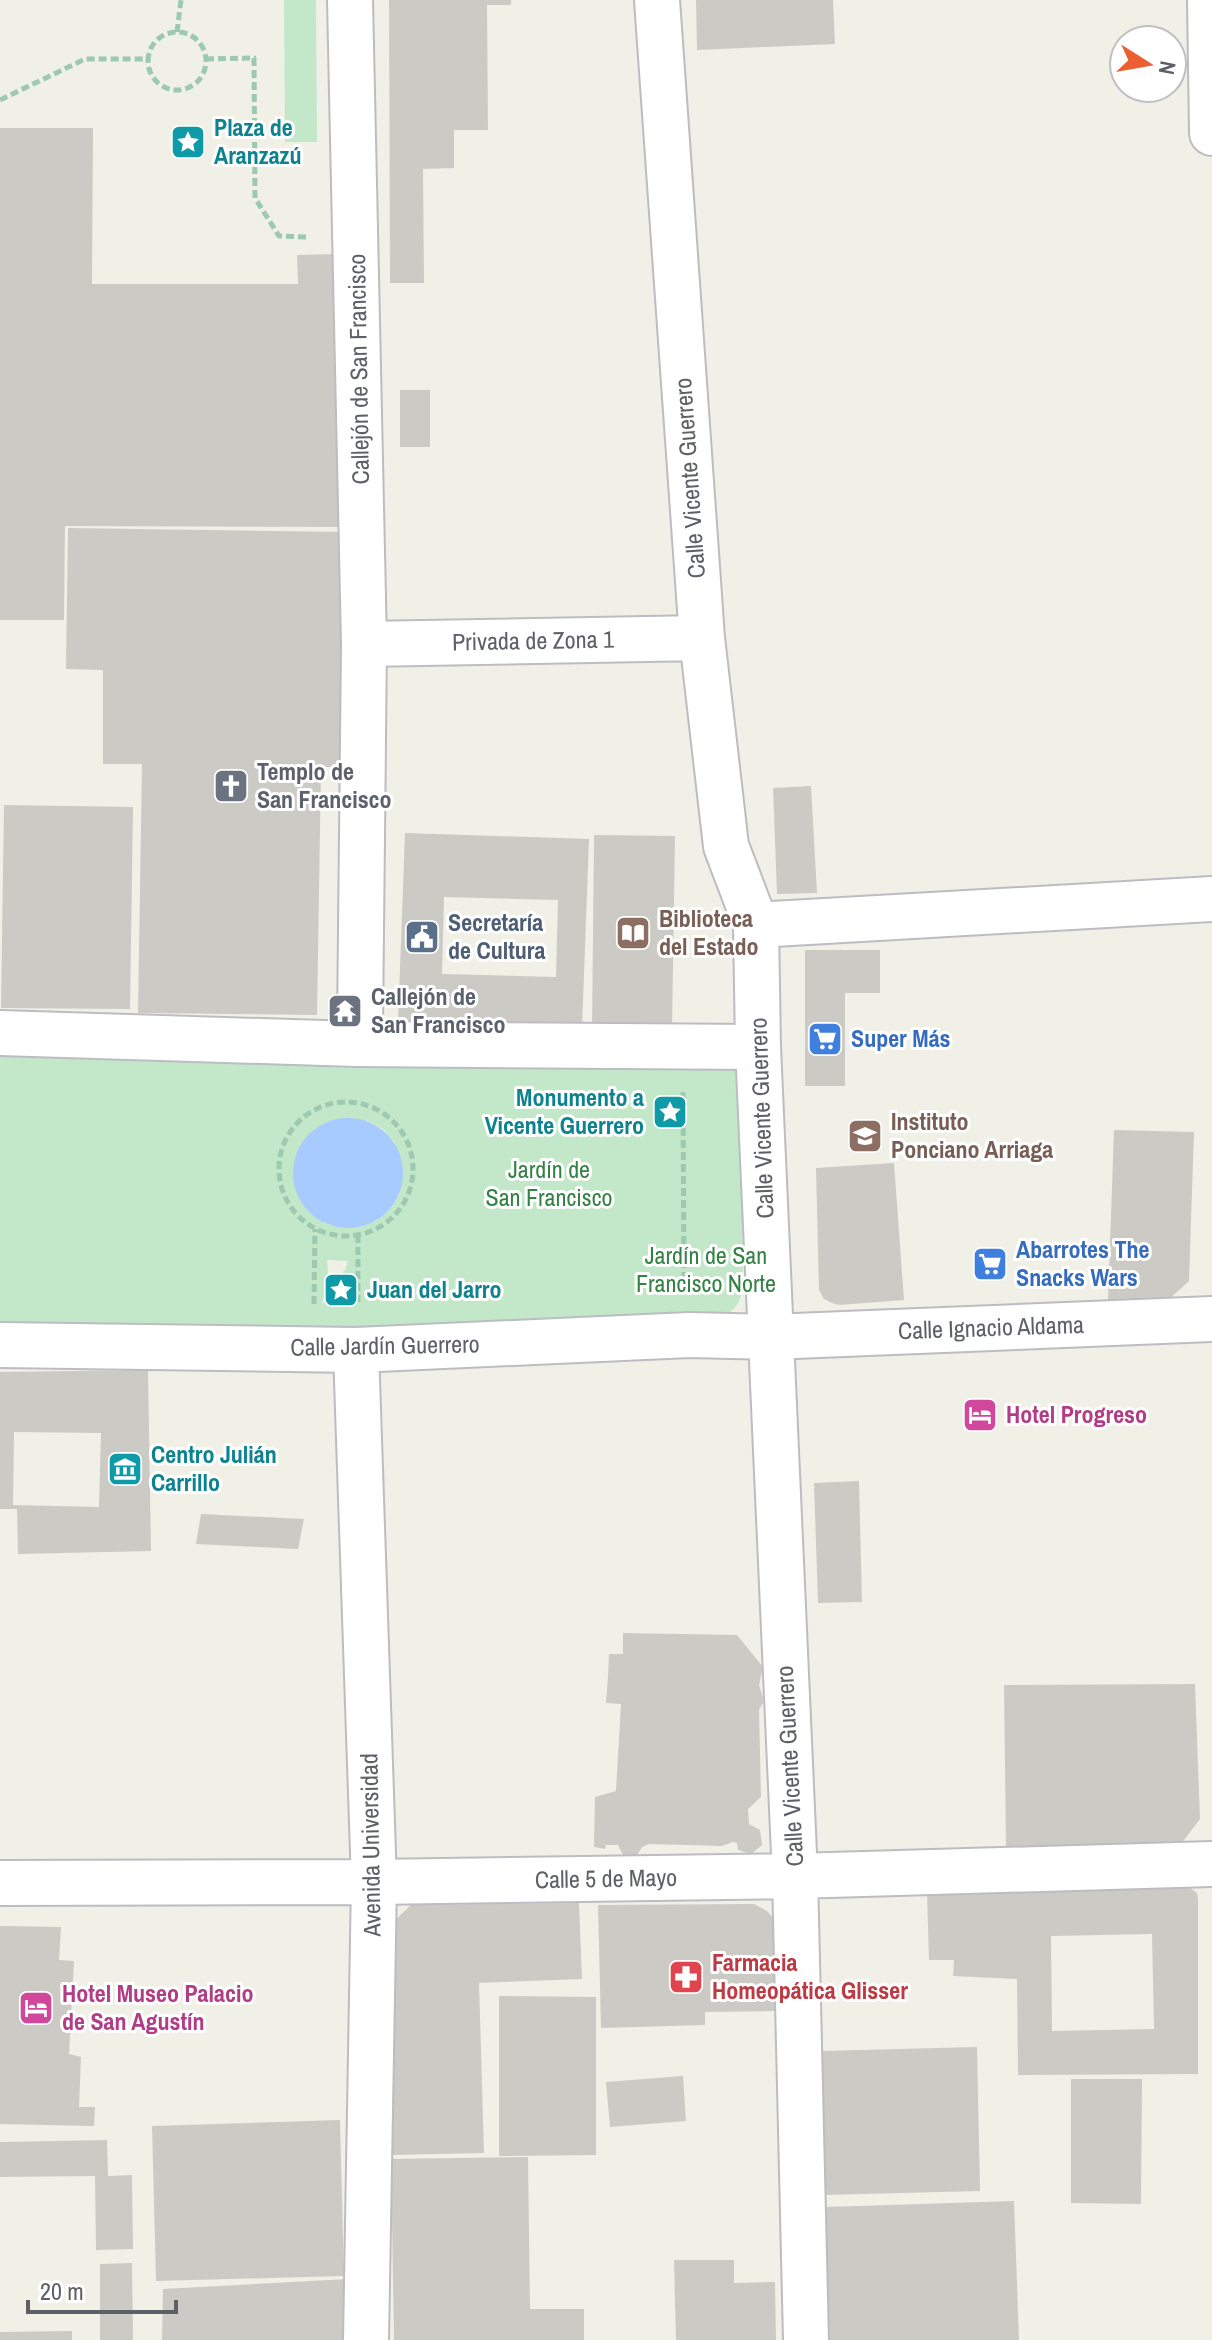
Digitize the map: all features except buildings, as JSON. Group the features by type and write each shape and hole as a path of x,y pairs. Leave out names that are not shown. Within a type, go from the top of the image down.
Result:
{"street":[{"name":"Callejón de San Francisco","path":"350,0 364,644 360,1025"},
{"name":"Calle Vicente Guerrero","path":"657,0 702,638 726,846 756,925 758,1047 795,1876 806,2340"},
{"path":"1210,0 1212,133"},
{"name":"Privada de Zona 1","path":"364,644 702,638"},
{"path":"756,925 1212,899"},
{"path":"0,1033 356,1044 758,1047"},
{"name":"Calle Ignacio Aldama","path":"770,1337 1212,1319"},
{"name":"Calle Jardín Guerrero","path":"0,1345 335,1350 689,1335 770,1337"},
{"name":"Avenida Universidad","path":"335,1350 374,1882 366,2340"},
{"name":"Calle 5 de Mayo","path":"0,1883 795,1876 1212,1864"}],"path":[{"path":"177,32 181,0"},
{"path":"177,32 199,42 206,59 202,77 186,89 178,90 160,84 149,68 156,42 177,32"},
{"path":"206,59 254,58 255,198 279,236 357,238"},
{"path":"0,100 85,59 149,59"},
{"path":"683,1047 684,1297"},
{"path":"346,1102 367,1105 387,1115 402,1131 412,1152 414,1174 408,1195 396,1215 379,1229 358,1235 336,1236 315,1229 298,1215 284,1197 280,1175 281,1153 289,1133 304,1116 324,1106 346,1102"},
{"path":"315,1229 335,1350"},
{"path":"335,1350 358,1327 358,1235"}],"green space":[{"path":"284,0 316,0 317,142 285,142"},
{"path":"0,1013 701,1036 742,1072 742,1290 734,1308 710,1323 358,1327 0,1338","holes":["366,1120 383,1129 395,1143 399,1195 389,1210 376,1221 359,1227 342,1228 324,1223","327,1260 348,1261 345,1270 335,1280 341,1290 334,1301 322,1303 327,1282"]}],"water":[{"path":"348,1118 369,1122 387,1134 399,1152 403,1173 399,1194 387,1212 369,1224 348,1228 327,1224 309,1212 297,1194 293,1173 297,1152 309,1134 327,1122"}],"place":[{"name":"Plaza de Aranzazú","path":"188,142"},
{"name":"Templo de San Francisco","path":"231,786"},
{"name":"Biblioteca del Estado","path":"633,933"},
{"name":"Secretaría de Cultura","path":"422,937"},
{"name":"Callejón de San Francisco","path":"345,1011"},
{"name":"Super Más","path":"825,1039"},
{"name":"Monumento a Vicente Guerrero","path":"670,1112"},
{"name":"Instituto Ponciano Arriaga","path":"865,1136"},
{"name":"Abarrotes The Snacks Wars","path":"990,1264"},
{"name":"Juan del Jarro","path":"341,1290"},
{"name":"Hotel Progreso","path":"980,1415"},
{"name":"Centro Julián Carrillo","path":"125,1469"},
{"name":"Farmacia Homeopática Glisser","path":"686,1977"},
{"name":"Hotel Museo Palacio de San Agustín","path":"36,2008"}],"park label":[{"name":"Jardín de San Francisco","path":"549,1184"},
{"name":"Jardín de San Francisco Norte","path":"706,1270"}]}
